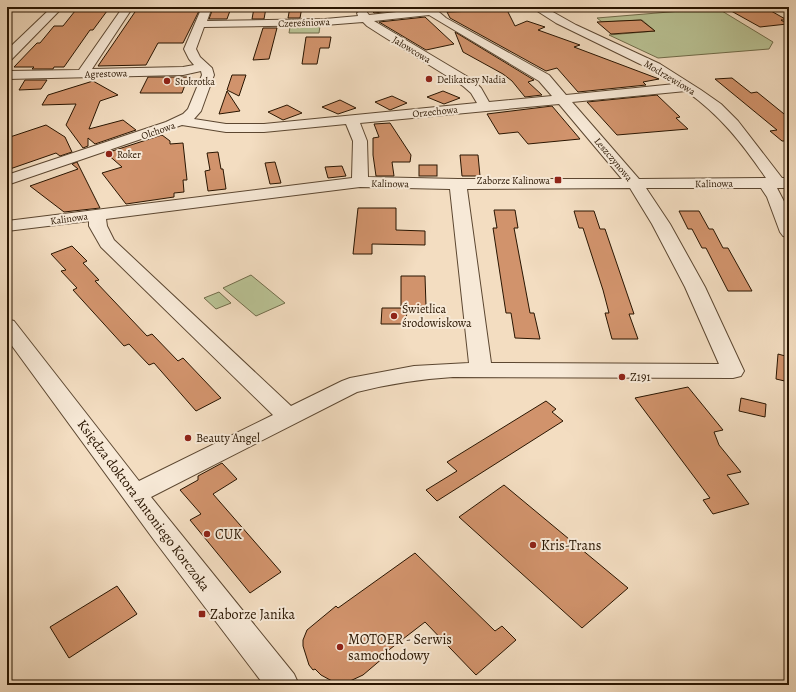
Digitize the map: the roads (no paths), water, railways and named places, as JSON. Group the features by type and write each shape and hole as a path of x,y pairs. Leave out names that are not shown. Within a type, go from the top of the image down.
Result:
{"street":[{"path":"7,56 58,7"},
{"path":"82,74 128,7"},
{"path":"205,67 195,58 190,49 207,7"},
{"name":"Jałowcowa","path":"357,7 365,18 385,33 468,83 476,91 486,106"},
{"name":"Modrzewiowa","path":"536,7 562,22 656,67 688,87 717,108 746,139 777,182 775,197 789,232"},
{"name":"Czereśniowa","path":"200,24 325,22 429,10"},
{"name":"Leszczynowa","path":"429,10 442,20 539,74 563,99 635,184 661,224 695,287 733,371 481,370"},
{"name":"Agrestowa","path":"7,75 183,71 205,67"},
{"name":"Olchowa","path":"7,180 182,121 191,114 196,106 208,75 208,71 205,67"},
{"name":"Orzechowa","path":"182,121 212,126 250,129 688,87"},
{"path":"351,119 360,141 360,182"},
{"name":"Kalinowa","path":"7,226 360,182 458,184 635,184 777,182"},
{"path":"135,494 350,386 419,372 481,370 458,184"},
{"path":"97,214 98,226 107,243 288,416"},
{"name":"Księdza doktora Antoniego Korczoka","path":"7,325 135,494 283,685"}],"place":[{"name":"Delikatesy Nadia","path":"429,79"},
{"name":"Stokrotka","path":"167,81"},
{"name":"Roker","path":"109,154"},
{"name":"Zaborze Kalinowa","path":"558,180"},
{"name":"Świetlica środowiskowa","path":"394,316"},
{"name":"Z191","path":"622,377"},
{"name":"Beauty Angel","path":"188,438"},
{"name":"CUK","path":"207,534"},
{"name":"Kris-Trans","path":"533,545"},
{"name":"Zaborze Janika","path":"202,614"},
{"name":"MOTOER - Serwis samochodowy","path":"340,647"}]}
